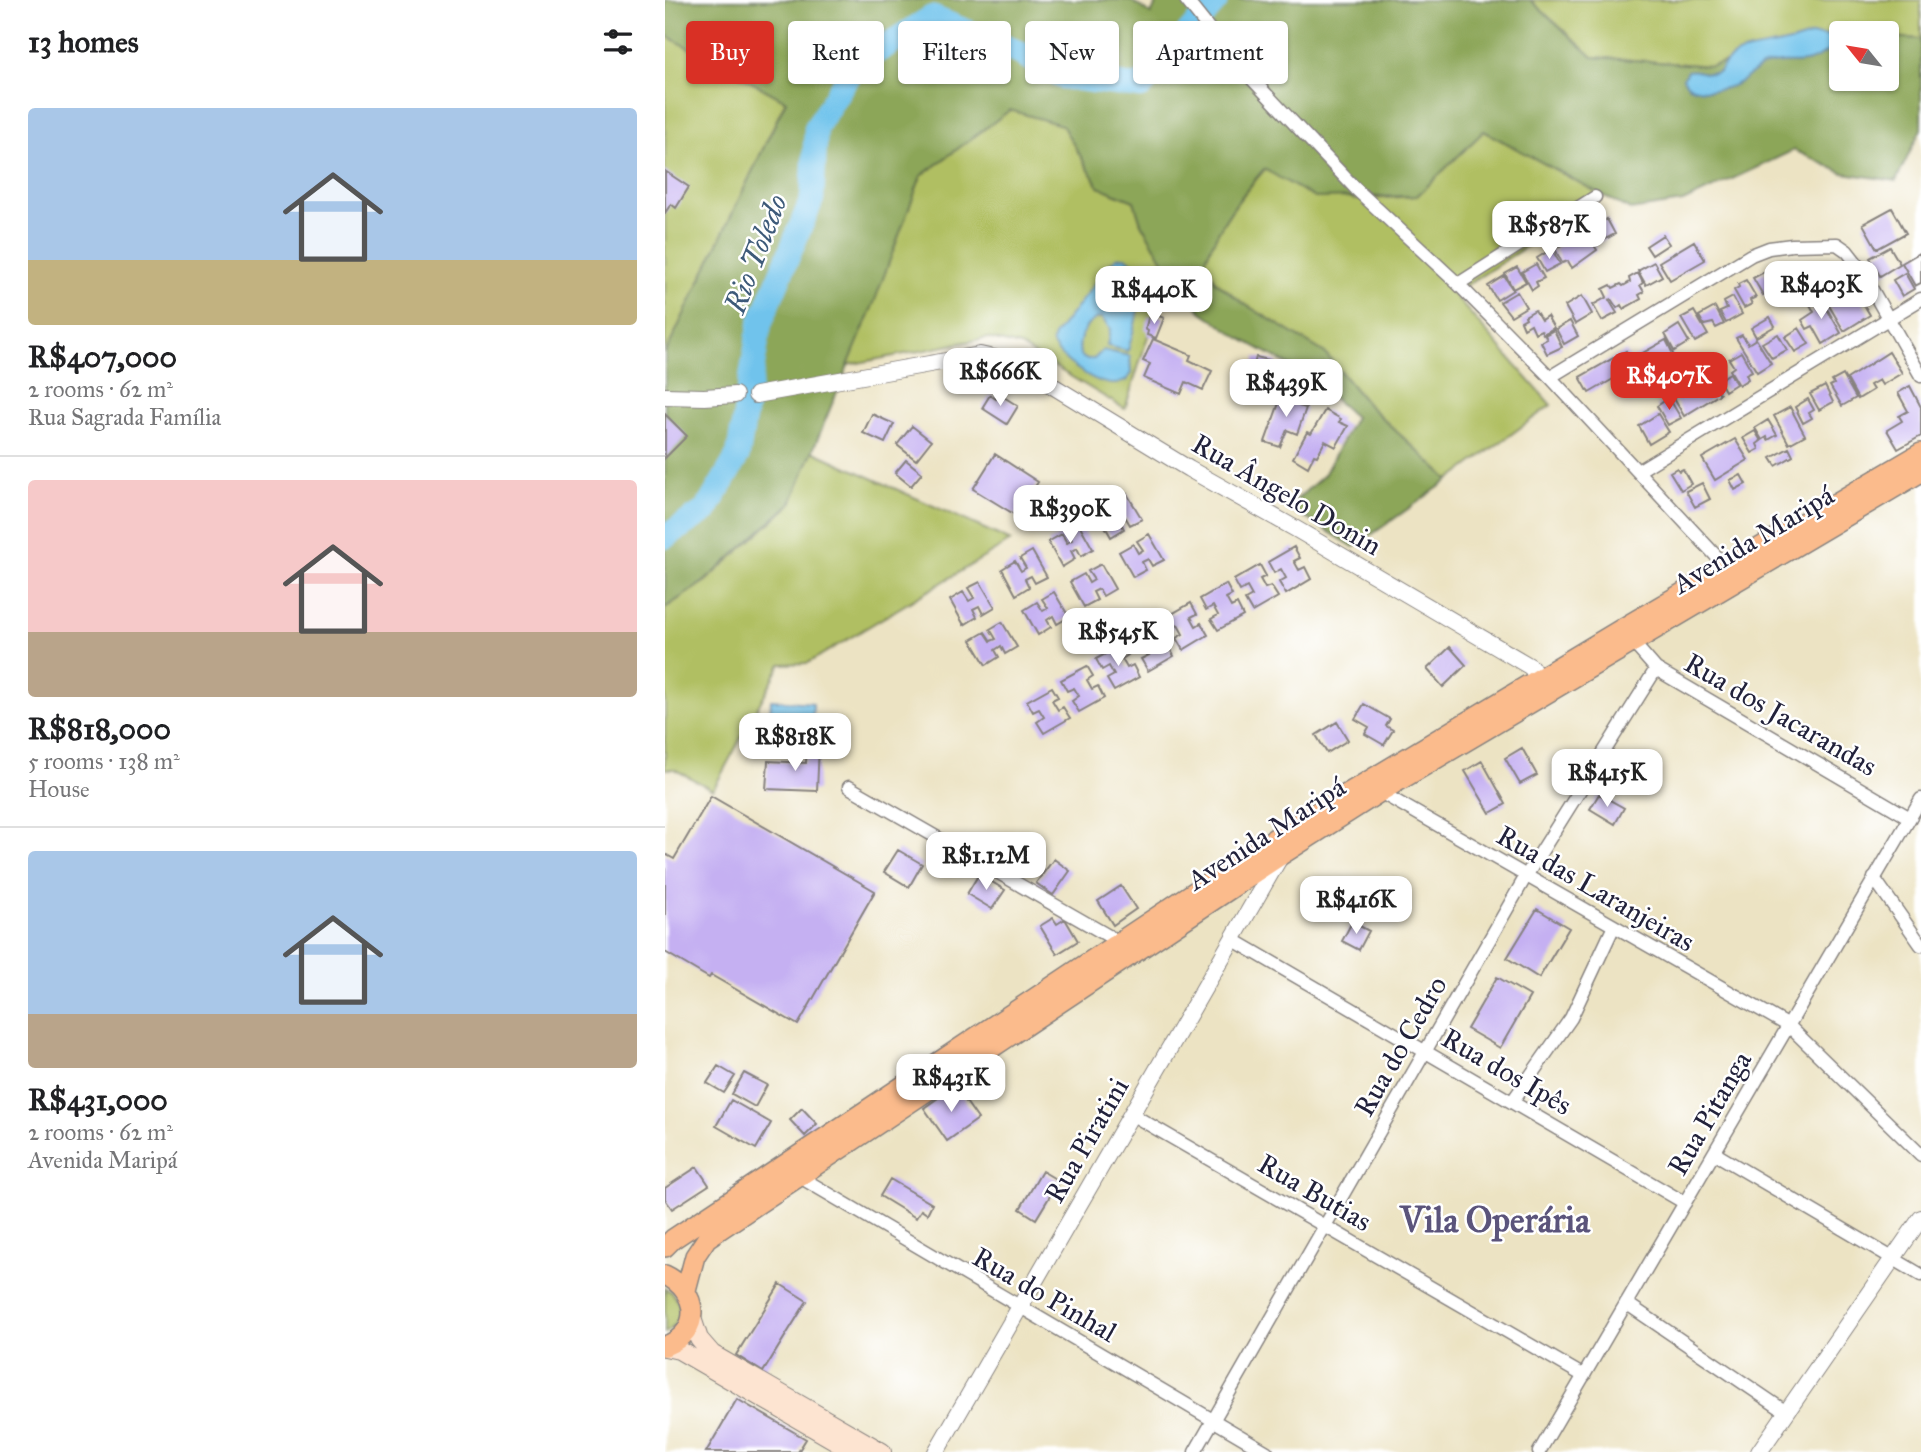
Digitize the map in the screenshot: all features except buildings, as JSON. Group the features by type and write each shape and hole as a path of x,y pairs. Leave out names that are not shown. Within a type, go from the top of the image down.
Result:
{"main road":[{"name":"Avenida Maripá","path":"665,1247 673,1239 796,1169 1277,847 1376,785 1732,574 1921,453"},
{"name":"Avenida Maripá","path":"1732,574 1921,472"},
{"name":"Avenida Maripá","path":"686,1290 695,1256 708,1238 796,1169 1119,942 1245,868"},
{"path":"665,1275 677,1280 686,1290 690,1298 691,1318 699,1339 712,1354 882,1452"},
{"path":"665,1346 685,1333 691,1318"},
{"path":"665,1346 679,1350 855,1452"}],"street":[{"path":"1186,0 1234,60 1356,189 1458,284 1550,377 1732,574"},
{"path":"1458,284 1595,197"},
{"path":"1550,377 1751,255 1769,247 1837,244 1847,251 1858,265 1921,376"},
{"path":"1637,471 1921,299"},
{"name":"Rua Ângelo Donin","path":"756,395 980,355 1015,363 1189,469 1531,667 1542,687"},
{"path":"665,396 756,395"},
{"name":"Rua dos Jacarandas","path":"1628,636 1656,668 1910,818"},
{"name":"Rua do Cedro","path":"1195,1452 1526,876 1656,668"},
{"name":"Rua das Laranjeiras","path":"1376,785 1526,876 1789,1026 1921,1155"},
{"path":"849,787 1119,942"},
{"name":"Rua Pitanga","path":"1539,1452 1921,799"},
{"name":"Rua Piratini","path":"936,1452 1232,939 1277,847"},
{"path":"1874,878 1921,945"},
{"path":"1512,1102 1571,1018 1614,926"},
{"name":"Rua dos Ipês","path":"1232,939 1685,1203"},
{"name":"Rua Butias","path":"1131,1114 1584,1376"},
{"path":"1714,1153 1921,1275"},
{"name":"Rua do Pinhal","path":"796,1169 1020,1308 1267,1452"},
{"path":"1759,1452 1921,1217"},
{"path":"1626,1303 1786,1412"}],"green space":[{"path":"665,0 1130,0 1151,14 1158,0 1530,0 1593,57 1711,66 1829,36 1829,91 1899,91 1899,38 1921,39 1921,129 1896,181 1843,173 1794,150 1683,202 1630,210 1484,131 1417,196 1315,198 1264,169 1230,212 1211,247 1205,261 1215,281 1243,303 1325,353 1368,405 1449,480 1354,547 1288,507 1324,475 1355,417 1307,375 1240,338 1202,312 1178,286 1141,223 1134,201 1099,187 1062,125 1010,110 921,176 874,303 791,503 705,581 665,608 665,354 786,101 755,84 774,84 774,21 686,21 686,46 665,35"},
{"path":"1530,0 1921,0 1921,39 1899,38 1899,21 1829,21 1829,35 1711,66 1593,57"},
{"path":"665,35 686,46 686,84 756,84 786,100 665,356"},
{"path":"1010,110 1062,125 1099,187 1134,201 1141,223 1169,270 1125,409 1020,346 987,338 848,365 921,176"},
{"path":"1484,131 1604,196 1453,294 1551,405 1449,480 1368,405 1325,353 1243,303 1216,281 1205,261 1229,214 1285,147 1354,200 1417,196"},
{"path":"812,451 1011,541 808,663 781,664 713,790 674,769 665,769 665,608 706,581 791,504"},
{"path":"665,1288 676,1298 679,1310 676,1323 665,1333"}],"water":[{"path":"1813,35 1828,36 1829,50 1806,62 1761,67 1740,82 1723,89 1701,90 1689,86 1683,78 1687,71 1710,74 1719,72 1738,54"},
{"path":"1125,257 1134,264 1139,274 1140,287 1140,300 1128,351 1107,346 1110,329 1101,317 1091,322 1083,332 1080,343 1080,355 1085,359 1094,359 1103,350 1130,356 1131,373 1126,381 1116,384 1088,376 1062,356 1052,342 1111,263 1117,258"},
{"path":"771,700 813,703 812,724 770,722"}],"waterway":[{"name":"Rio Toledo","path":"665,537 706,510 738,455 760,324 812,199 816,128 854,66 932,17 1016,51 1062,77 1141,87 1217,0"}],"district":[{"name":"Vila Operária","path":"1495,1220"}]}
